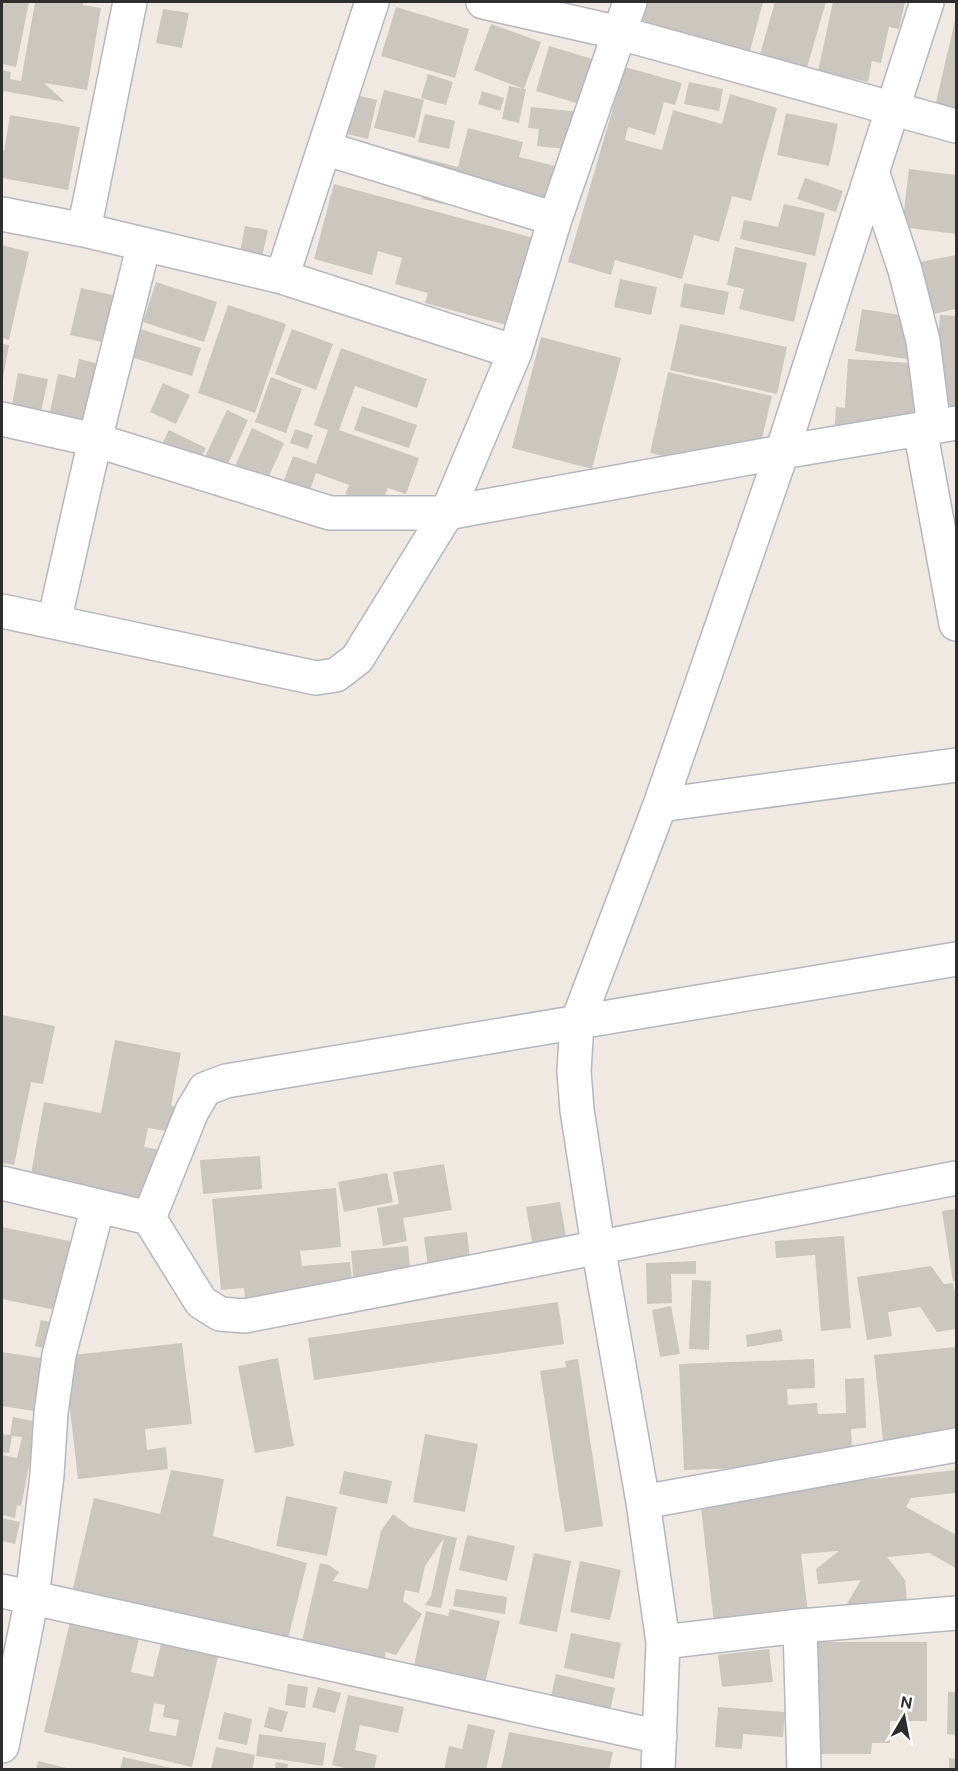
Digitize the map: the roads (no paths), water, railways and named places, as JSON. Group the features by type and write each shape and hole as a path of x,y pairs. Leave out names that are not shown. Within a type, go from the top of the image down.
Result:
{"street":[{"path":"84,230 130,2"},
{"path":"282,277 372,2"},
{"path":"483,2 620,33 957,126"},
{"path":"2,611 316,678 336,675 357,659 447,513 515,352 555,219 630,2"},
{"path":"658,1770 663,1642 643,1502 598,1246 577,1110 574,1071 577,1023 660,806 782,452 927,2"},
{"path":"324,148 555,219"},
{"path":"873,174 905,270 921,331 937,427 957,624"},
{"path":"2,214 84,230 282,277 515,352"},
{"path":"54,622 95,440 144,244"},
{"path":"2,419 95,440 330,513 447,513 782,452 937,427"},
{"path":"660,806 957,765"},
{"path":"149,1218 192,1111 206,1089 226,1081 957,959"},
{"path":"2,1183 149,1218 201,1302 220,1314 245,1316 957,1178"},
{"path":"2,1746 17,1595 47,1475 51,1413 59,1355 98,1206"},
{"path":"643,1502 957,1445"},
{"path":"17,1595 660,1737"},
{"path":"663,1642 800,1626 957,1613"},
{"path":"800,1626 804,1770"}]}
